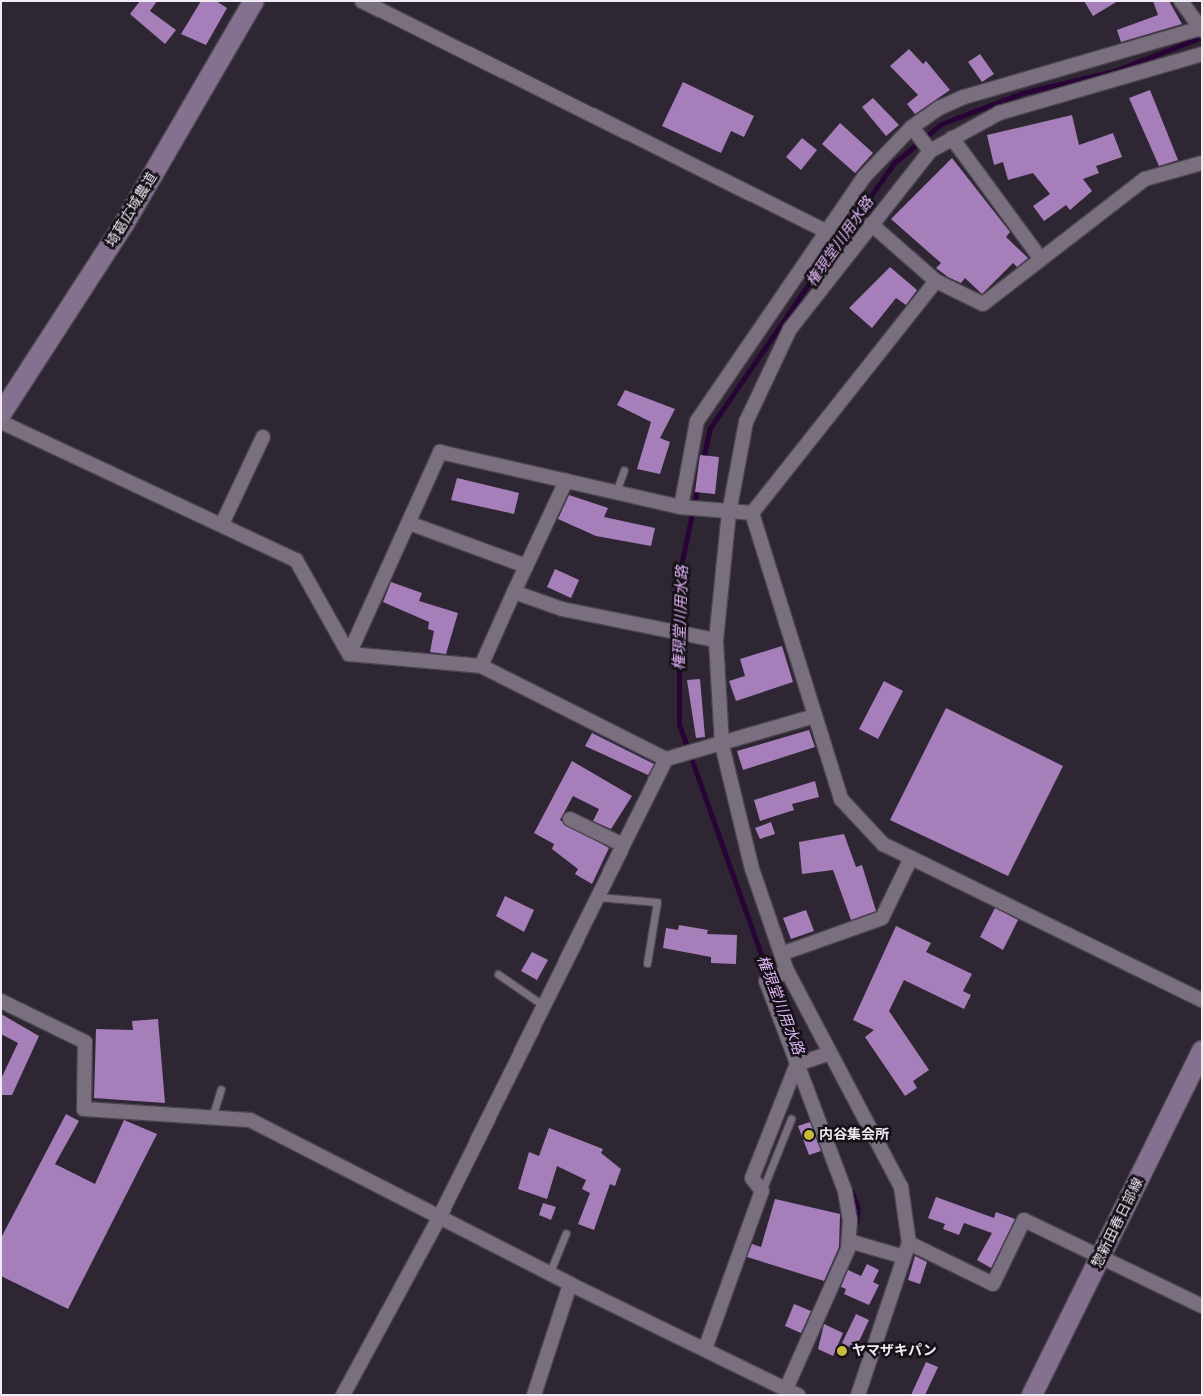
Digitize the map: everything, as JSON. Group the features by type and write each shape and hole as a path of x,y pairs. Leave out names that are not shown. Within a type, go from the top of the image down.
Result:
{"street":[{"name":"埼葛広域農道","path":"1,414 133,210 254,1"},
{"path":"362,1 854,245"},
{"path":"681,507 696,420 864,177 912,127 939,108 964,98 1201,29 1180,1"},
{"path":"858,1395 909,1243 901,1187 827,1054 787,972 752,869 722,745 716,640 729,513 746,422 767,370 790,329 870,224 930,151 999,113 1202,54"},
{"path":"912,127 930,151"},
{"path":"952,138 1041,259"},
{"path":"870,224 936,281 983,304 1145,179 1202,162"},
{"path":"349,654 440,452 681,507 729,513 752,512 936,281"},
{"path":"1,422 296,560 349,654"},
{"path":"222,524 263,437"},
{"path":"481,666 566,481"},
{"path":"752,512 841,799 883,844 1202,1000"},
{"path":"409,523 526,566"},
{"path":"514,592 562,609 716,640"},
{"path":"349,654 481,666 666,759 722,745 815,716"},
{"path":"343,1395 439,1218 666,759"},
{"path":"570,819 623,846"},
{"path":"781,954 882,918 911,858"},
{"path":"1,1001 85,1042 84,1109 250,1120 548,1274 705,1349 787,1391 849,1241 849,1204 766,981 787,972"},
{"name":"惣新田春日部線","path":"1032,1395 1202,1051"},
{"path":"797,1064 827,1054"},
{"path":"705,1349 762,1192 752,1178 797,1064"},
{"path":"909,1243 993,1284 1024,1220 1202,1306"},
{"path":"849,1241 904,1257"},
{"path":"534,1395 570,1284"}],"lane":[{"path":"616,492 624,470"},
{"path":"598,897 656,902 647,963"},
{"path":"498,974 544,1006"},
{"path":"212,1118 221,1089"},
{"path":"762,1192 791,1119"},
{"path":"548,1274 566,1233"}],"building":[{"path":"140,1 157,1 150,11 176,30 165,44 130,14"},
{"path":"201,1 216,1 227,8 206,45 181,34"},
{"path":"1084,1 1118,1 1093,16"},
{"path":"1153,1 1169,1 1182,24 1121,42 1117,30 1158,15"},
{"path":"909,49 923,64 926,61 950,90 915,114 907,104 918,95 890,66"},
{"path":"980,54 994,74 982,82 968,62"},
{"path":"683,82 754,116 744,137 731,131 721,153 662,126"},
{"path":"1150,90 1178,160 1159,166 1129,98"},
{"path":"873,98 899,125 886,136 862,107"},
{"path":"1072,115 1079,145 1113,133 1122,157 1096,166 1099,173 1083,179 1092,191 1070,210 1066,205 1044,221 1033,206 1050,194 1033,173 1008,180 1003,162 994,165 987,135"},
{"path":"840,123 873,153 855,173 822,144"},
{"path":"802,138 817,150 801,170 786,157"},
{"path":"952,158 1010,232 1006,237 1028,258 1017,267 1013,263 982,294 965,278 961,283 948,277 936,268 941,263 891,219"},
{"path":"890,267 917,290 906,305 896,298 872,328 849,308"},
{"path":"625,390 675,409 660,438 670,442 660,474 637,469 651,422 617,405"},
{"path":"700,455 719,457 715,494 695,492"},
{"path":"457,478 519,493 514,514 451,500"},
{"path":"569,495 608,508 604,517 655,528 651,546 596,536 558,519"},
{"path":"555,569 579,580 571,598 547,587"},
{"path":"391,582 422,593 419,601 458,613 446,654 430,652 434,631 428,629 429,622 383,602"},
{"path":"782,646 793,682 736,701 729,681 745,676 740,659"},
{"path":"700,679 705,737 696,738 687,680"},
{"path":"884,681 903,691 878,739 859,729"},
{"path":"946,708 1063,766 1008,876 890,820"},
{"path":"809,730 815,747 743,770 737,751"},
{"path":"592,733 654,764 648,775 585,746"},
{"path":"572,761 632,796 611,829 593,821 599,809 573,796 560,820 609,848 592,884 575,874 578,869 552,849 554,844 534,833"},
{"path":"815,781 819,797 792,804 794,810 760,821 754,800"},
{"path":"771,822 775,834 760,839 755,828"},
{"path":"844,834 856,867 862,865 876,911 851,920 833,870 802,874 799,842"},
{"path":"505,896 534,910 524,932 496,916"},
{"path":"995,908 1018,920 1003,950 980,937"},
{"path":"806,910 814,931 791,939 783,918"},
{"path":"679,925 708,930 707,934 737,935 736,964 711,963 711,957 663,948 666,928 678,930"},
{"path":"896,926 931,943 926,952 972,974 963,991 971,995 964,1009 904,980 889,1011 929,1070 913,1081 917,1088 905,1096 865,1037 874,1030 853,1020"},
{"path":"532,952 548,960 537,980 521,971"},
{"path":"1,1014 39,1036 12,1095 1,1095 1,1079 18,1043 1,1034"},
{"path":"158,1019 165,1103 94,1098 96,1029 133,1030 132,1021"},
{"path":"66,1114 79,1121 55,1164 95,1184 124,1120 157,1134 68,1309 1,1276 1,1238"},
{"path":"810,1122 821,1151 809,1155 798,1126"},
{"path":"549,1128 603,1149 601,1153 621,1169 615,1186 610,1184 594,1230 578,1224 590,1193 582,1189 586,1180 557,1166 547,1199 518,1189 529,1152 539,1156"},
{"path":"936,1197 994,1218 996,1212 1015,1219 991,1268 977,1260 992,1233 964,1223 959,1235 943,1229 945,1224 928,1218"},
{"path":"775,1199 840,1214 839,1247 824,1281 747,1257 752,1244 761,1247"},
{"path":"543,1203 556,1207 551,1220 539,1215"},
{"path":"915,1256 927,1262 920,1284 908,1280"},
{"path":"867,1264 879,1270 873,1282 879,1285 869,1305 844,1294 846,1289 841,1287 848,1270 861,1276"},
{"path":"794,1304 811,1311 801,1333 785,1326"},
{"path":"856,1314 869,1320 855,1350 842,1343"},
{"path":"824,1324 843,1333 833,1356 818,1349"},
{"path":"926,1362 938,1367 925,1395 911,1395"}],"waterway":[{"name":"権現堂川用水路","path":"703,460 710,428 894,163 941,124 1022,93 1114,71 1202,37"},
{"name":"権現堂川用水路","path":"698,486 679,575 679,724 770,979"},
{"name":"権現堂川用水路","path":"851,1190 858,1208 856,1223"}],"place":[{"name":"内谷集会所","path":"809,1135"},
{"name":"ヤマザキパン","path":"842,1351"}]}
